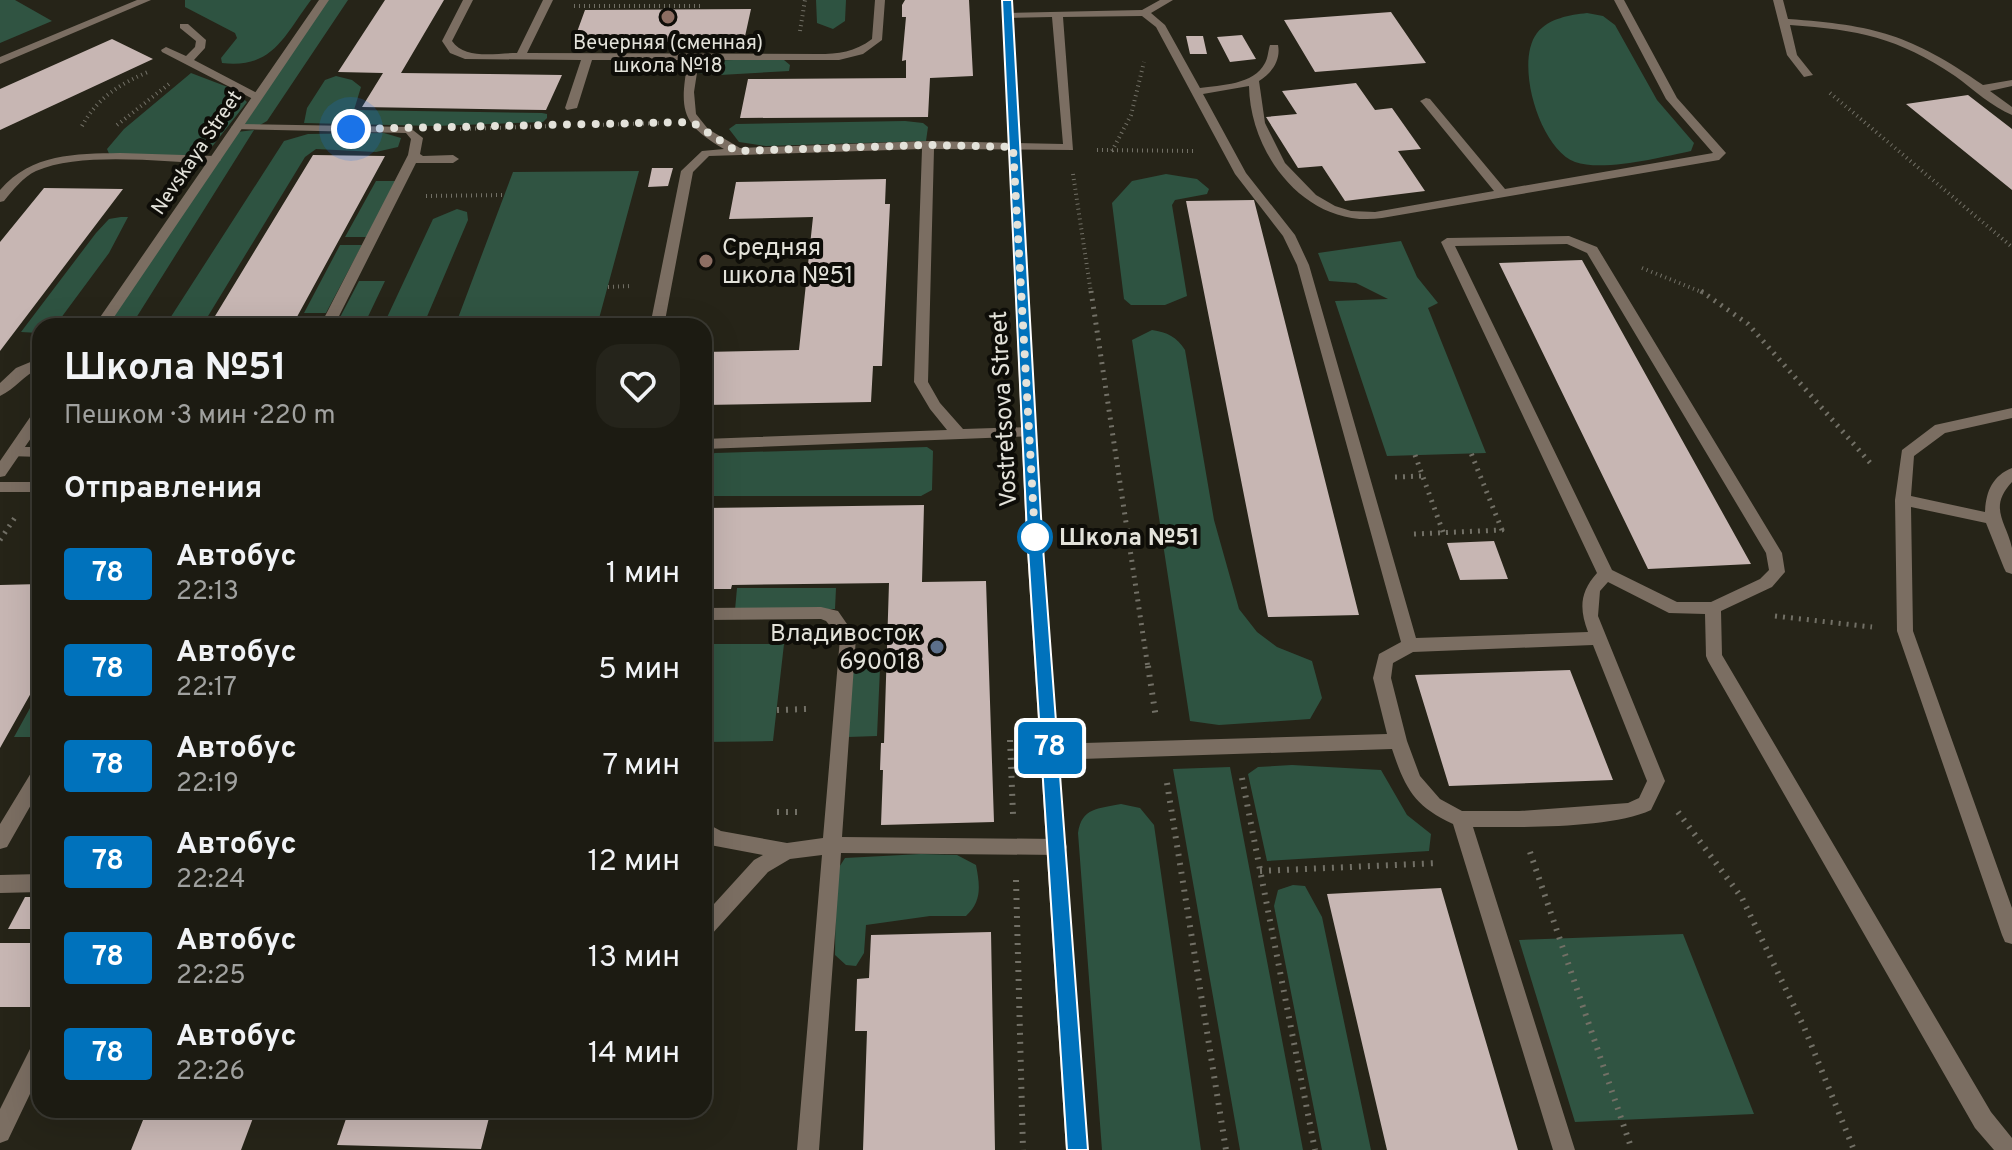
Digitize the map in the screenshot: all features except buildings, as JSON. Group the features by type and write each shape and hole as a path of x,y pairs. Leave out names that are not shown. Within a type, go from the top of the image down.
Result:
{"street":[{"path":"0,61 146,0"},
{"name":"Nevskaya Street","path":"106,318 324,0"},
{"path":"468,0 449,35 449,47 465,56 520,57 847,57 877,40 880,0"},
{"path":"1007,7 1057,13 1144,13 1168,0"},
{"path":"1254,82 1256,114 1290,178 1332,209 1350,215 1372,216 1670,167 1720,153 1672,99 1619,0"},
{"path":"1778,0 1792,55 1808,75"},
{"path":"520,57 547,3"},
{"name":"Vostretsova Street","path":"1007,7 1029,432 1077,1150"},
{"path":"659,318 689,166 706,153 928,145 1069,148 1057,13"},
{"path":"1144,13 1160,25 1247,184 1289,235 1303,265 1410,645"},
{"path":"1785,22 1854,28 1891,38 1959,73 2012,112"},
{"path":"184,26 201,40 200,48 186,61"},
{"path":"1198,91 1254,82 1269,65 1274,47"},
{"path":"166,50 257,97"},
{"path":"571,108 587,57"},
{"path":"694,57 686,101 692,122 736,151"},
{"path":"1981,89 2012,83"},
{"path":"1426,101 1502,193"},
{"path":"237,127 409,130 417,138 414,155 331,318"},
{"path":"928,145 921,382 935,406 959,434"},
{"path":"414,155 420,160 453,159"},
{"path":"0,198 18,178 46,163 88,159 215,160"},
{"path":"1569,240 1592,250 1774,553 1777,572 1766,583 1713,608 1675,608 1606,574 1447,242 1569,240"},
{"path":"0,391 21,371 32,366"},
{"path":"2012,413 1940,429 1907,454 1903,500 1905,631 2012,935"},
{"path":"0,472 32,426"},
{"path":"712,444 1029,432"},
{"path":"14,452 32,452"},
{"path":"2012,473 1994,492 1992,519 2012,568"},
{"path":"0,487 32,487"},
{"path":"1903,500 1992,519"},
{"path":"1596,638 1410,645 1385,659 1382,678 1398,741 1414,785 1431,806 1461,819 1519,819 1630,811 1645,804 1656,781 1596,638 1590,616 1592,589 1606,574"},
{"path":"1713,608 1714,656 1983,1120 2008,1150"},
{"path":"712,614 821,613 842,626 848,637 808,1150"},
{"path":"1050,752 1398,741"},
{"path":"0,841 32,790"},
{"path":"1461,819 1564,1150"},
{"path":"712,836 787,851 833,845 1058,847"},
{"path":"712,920 761,866 787,851"},
{"path":"0,884 32,883"},
{"path":"0,1132 32,1068"}],"path":[{"path":"547,3 703,6"},
{"path":"1112,151 1139,91 1151,31 1160,25"},
{"path":"82,126 93,104 114,88 186,61"},
{"path":"114,128 186,61"},
{"path":"564,126 571,108"},
{"path":"1851,111 2012,247"},
{"path":"409,130 692,122"},
{"path":"1226,1150 1069,148 1112,151 1228,149"},
{"path":"393,197 505,195"},
{"path":"1592,250 1697,288 1748,324 1903,500"},
{"path":"608,287 640,286"},
{"path":"1415,455 1443,532"},
{"path":"1776,616 1905,631"},
{"path":"1235,745 1315,1150"},
{"path":"1656,781 1742,898 1804,1027 1854,1150"},
{"path":"1519,819 1632,1150"},
{"path":"1260,871 1472,861"}],"green space":[{"path":"0,0 15,0 52,21 0,43"},
{"path":"185,0 311,0 276,47 265,55 254,61 222,63 221,58 237,38 235,33 185,7"},
{"path":"326,0 348,0 267,121 260,125 244,125"},
{"path":"816,0 846,0 845,21 833,29 817,23"},
{"path":"1587,13 1603,16 1615,25 1657,100 1694,143 1691,151 1633,162 1587,165 1562,154 1551,141 1534,104 1528,64 1531,47 1537,33 1547,24 1567,16"},
{"path":"784,60 790,65 789,71 720,75 697,73 696,64 702,61"},
{"path":"191,73 233,89 247,102 204,157 110,156 107,149 124,129"},
{"path":"336,76 352,80 361,87 354,110 542,113 547,114 547,118 543,122 435,126 304,123 307,108 325,80"},
{"path":"923,123 928,127 926,141 766,146 739,142 729,129 736,124"},
{"path":"254,130 136,318 111,318 237,132"},
{"path":"384,133 401,138 398,147 376,152 316,149 305,157 207,318 170,318 284,141 308,134"},
{"path":"639,171 599,318 458,318 513,172"},
{"path":"1166,174 1197,179 1209,189 1207,194 1175,200 1172,205 1187,296 1165,305 1131,305 1124,299 1112,203 1132,181"},
{"path":"376,181 397,181 367,237 345,237"},
{"path":"457,209 467,212 468,220 426,318 387,318 433,219"},
{"path":"128,217 109,253 61,318 32,318 32,333 21,332 96,233 109,219"},
{"path":"1401,241 1417,277 1438,303 1428,308 1486,453 1387,456 1335,301 1388,299 1356,283 1329,281 1318,253"},
{"path":"340,245 362,245 326,313 304,313"},
{"path":"359,281 385,281 367,318 340,318"},
{"path":"1152,330 1171,336 1185,350 1214,520 1239,609 1257,632 1277,647 1312,661 1322,698 1310,719 1219,725 1190,721 1132,340"},
{"path":"927,447 933,451 932,490 921,496 712,496 712,454"},
{"path":"737,588 836,588 835,609 735,610"},
{"path":"712,644 784,644 773,741 712,742"},
{"path":"880,668 877,736 848,737 852,669"},
{"path":"32,704 32,737 14,737"},
{"path":"1292,765 1381,770 1407,815 1431,834 1429,851 1267,861 1248,774 1258,767"},
{"path":"1230,767 1303,1150 1240,1150 1173,769"},
{"path":"1121,804 1140,808 1154,825 1201,1150 1102,1150 1078,833 1087,814"},
{"path":"957,855 976,865 978,893 975,905 966,916 930,916 866,925 864,953 856,966 846,965 835,955 836,872 845,858"},
{"path":"1293,885 1305,886 1322,917 1371,1150 1322,1150 1274,906 1278,890"},
{"path":"1683,934 1754,1114 1575,1122 1519,940"}],"bus line":[{"name":"78","path":"1007,0 1034,534 1077,1150"}],"place":[{"name":"Вечерняя (сменная) школа №18","path":"668,17"},
{"name":"Средняя школа №51","path":"706,261"},
{"name":"Школа №51","path":"1035,537"},
{"name":"Владивосток 690018","path":"937,647"}],"route":[{"path":"351,129 692,122 736,151 928,145 1013,147 1035,537"}]}
